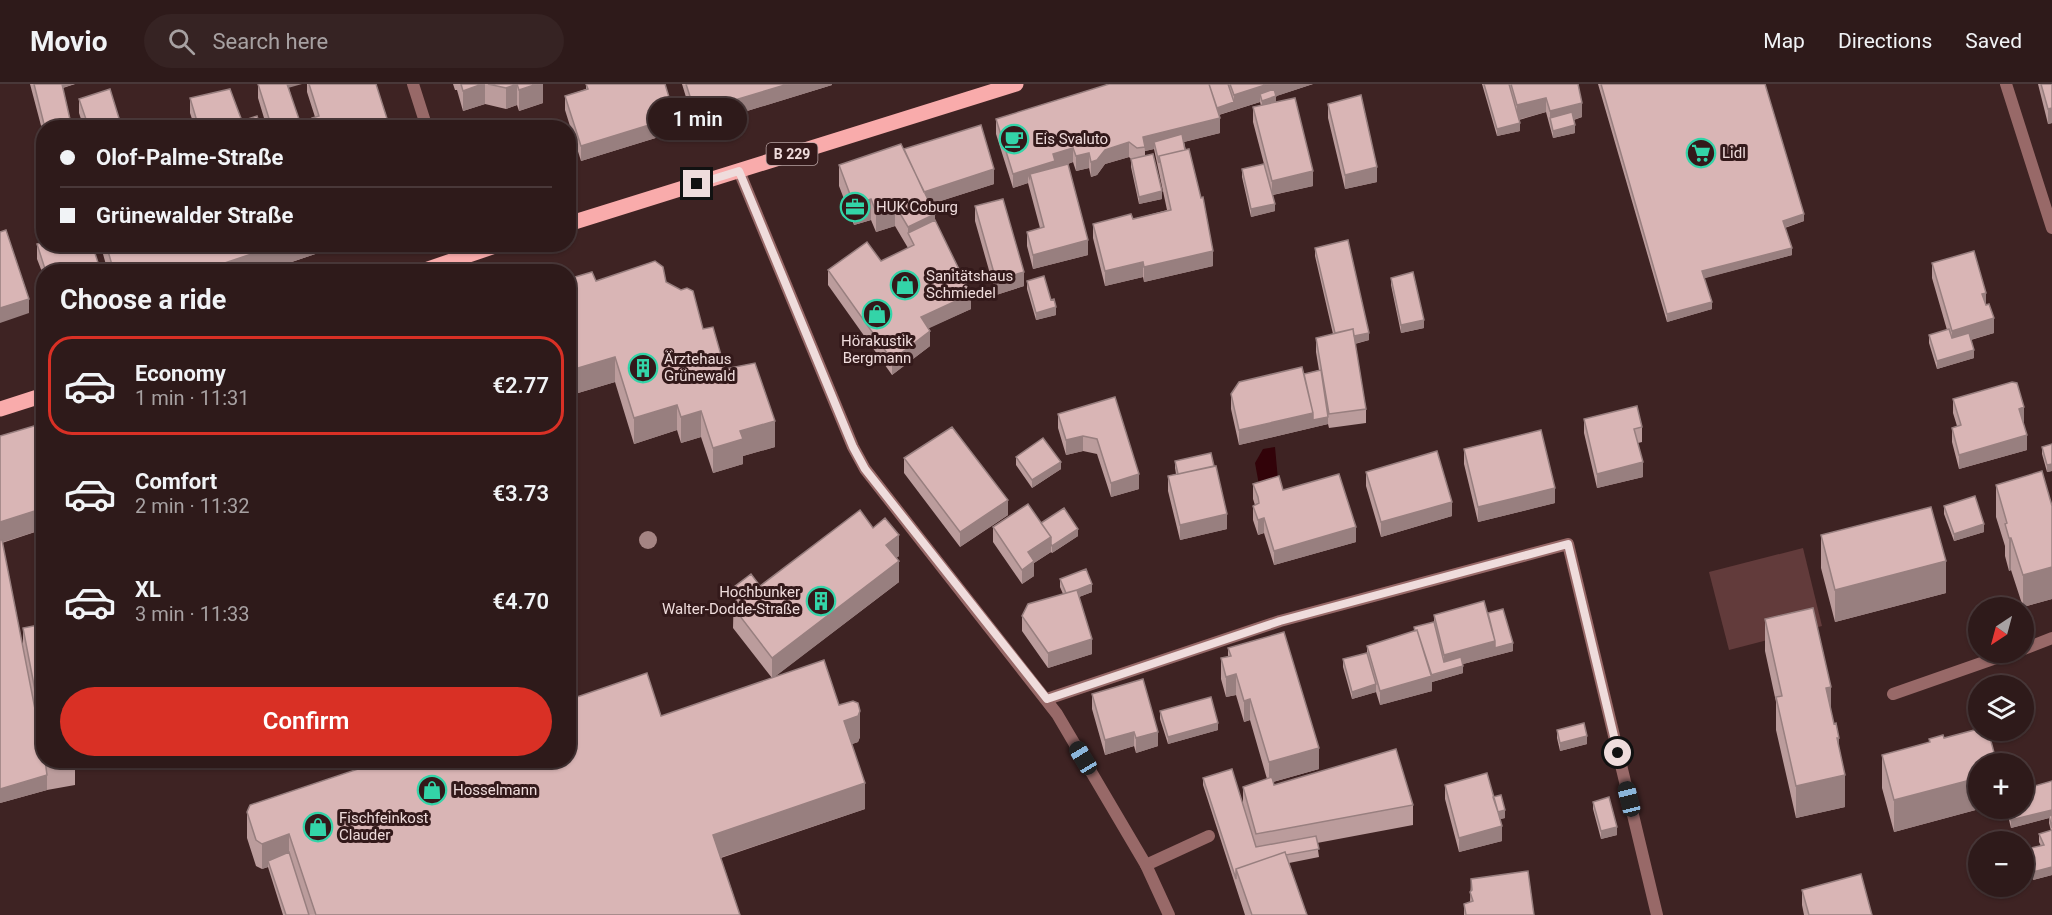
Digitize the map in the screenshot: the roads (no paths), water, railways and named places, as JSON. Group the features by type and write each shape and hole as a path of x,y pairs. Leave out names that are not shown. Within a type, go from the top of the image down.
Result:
{"main road":[{"name":"B 229","path":"576,222 1016,84"},
{"path":"436,264 462,252"},
{"path":"0,409 36,398"}],"street":[{"path":"413,84 424,120"},
{"path":"2006,84 2052,228"},
{"path":"739,171 853,447 865,469 1047,699 1146,866 1169,915"},
{"path":"1047,699 1280,621 1568,544 1657,915"},
{"path":"2034,645 2052,638"},
{"path":"1893,694 1982,663"},
{"path":"1146,866 1209,836"}],"place":[{"name":"Eis Svaluto","path":"1014,139"},
{"name":"Lidl","path":"1701,153"},
{"name":"HUK Coburg","path":"855,207"},
{"name":"Sanitätshaus Schmiedel","path":"905,285"},
{"name":"Hörakustik Bergmann","path":"877,314"},
{"name":"Ärztehaus Grünewald","path":"643,368"},
{"name":"Hochbunker Walter-Dodde-Straße","path":"821,601"},
{"name":"Hosselmann","path":"432,790"},
{"name":"Fischfeinkost Clauder","path":"318,827"}]}
